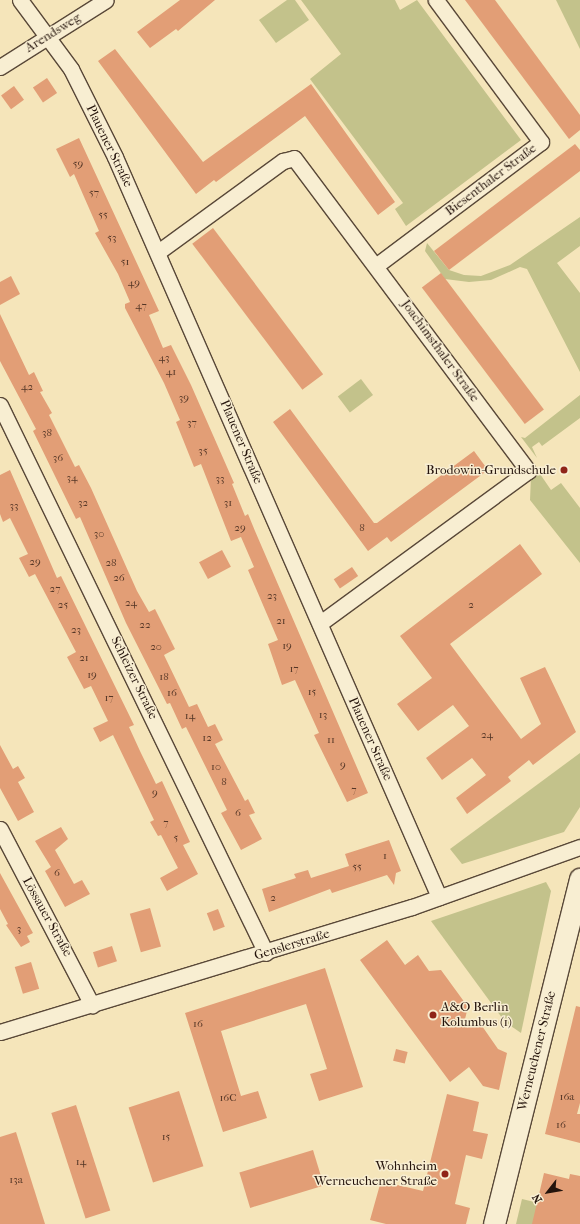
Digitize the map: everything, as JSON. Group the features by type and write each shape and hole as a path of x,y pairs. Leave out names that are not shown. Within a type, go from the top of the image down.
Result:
{"street":[{"name":"Plauener Straße","path":"20,0 48,36 75,76 158,252 439,897"},
{"name":"Arendsweg","path":"0,67 106,0"},
{"name":"Biesenthaler Straße","path":"377,265 541,142 436,0"},
{"name":"Joachimsthaler Straße","path":"158,252 283,161 294,158 377,265 528,471 320,623"},
{"name":"Schleizer Straße","path":"0,405 266,953"},
{"name":"Lössauer Straße","path":"0,830 92,1005"},
{"name":"Genslerstraße","path":"0,1032 266,953 439,897 580,848"},
{"name":"Werneuchener Straße","path":"494,1224 580,879"}],"shaded area":[{"path":"287,0 295,0 309,20 276,43 259,20"},
{"path":"301,0 395,0 400,10 417,0 521,140 406,226 395,209 403,203 310,79 341,54"},
{"path":"556,0 580,0 580,49"},
{"path":"580,217 580,246 557,263 580,293 580,372 527,269 520,267 491,280 469,282 445,279 425,251 427,243 449,270 464,275 481,276 510,265"},
{"path":"361,379 373,395 350,412 338,396"},
{"path":"580,395 580,418 542,446 539,442 532,447 537,458 521,437 525,438"},
{"path":"538,471 551,490 561,483 580,508 580,563 530,500 531,477"},
{"path":"580,753 580,807 564,832 462,864 450,849"},
{"path":"546,882 551,891 521,1033 505,1022 431,921"},
{"path":"522,1199 580,1213 580,1224 516,1224"}],"building":[{"path":"180,0 215,0 178,31 176,29 150,48 137,32"},
{"path":"465,0 495,0 580,115 580,130 569,139"},
{"path":"115,49 203,162 311,84 395,202 378,215 305,116 216,182 214,180 196,194 98,61"},
{"path":"47,78 57,93 43,102 33,88"},
{"path":"14,86 24,100 11,109 1,95"},
{"path":"79,138 159,311 149,315 163,348 171,345 191,385 234,483 232,484 245,516 248,514 368,793 347,802 314,735 319,733 295,680 282,685 268,644 278,640 248,570 254,567 241,537 231,541 201,464 194,467 176,422 180,420 164,383 125,308 125,304 130,302 118,274 95,233 99,231 74,174 70,177 56,149"},
{"path":"575,144 580,150 580,171 449,270 434,251"},
{"path":"213,228 323,374 302,390 192,244"},
{"path":"441,273 544,410 525,424 422,287"},
{"path":"11,276 20,294 0,305 0,282"},
{"path":"0,314 29,375 34,372 43,391 40,392 52,413 49,415 75,467 79,465 91,488 137,591 149,612 155,609 175,649 164,655 189,707 197,704 208,727 215,724 223,740 215,744 245,801 248,799 255,813 249,815 262,839 241,850 221,813 227,810 186,727 182,729 170,703 167,704 126,623 80,517 76,519 33,431 36,429 0,361"},
{"path":"290,409 374,523 377,523 474,451 488,470 391,542 387,537 368,551 273,422"},
{"path":"10,470 57,578 61,576 134,725 129,727 140,751 156,784 162,781 190,842 183,845 198,874 167,891 160,878 178,868 161,835 158,836 150,822 154,820 113,735 100,742 93,728 108,721 91,686 84,689 67,657 76,652 35,574 29,577 19,558 28,554 10,518 3,522 0,514 0,475"},
{"path":"520,544 542,574 450,644 521,739 541,724 520,678 545,667 576,732 533,765 529,760 508,777 511,781 467,814 456,798 486,775 472,758 442,780 426,758 469,726 453,705 418,731 397,704 432,678 400,636"},
{"path":"222,550 231,567 208,579 199,562"},
{"path":"352,567 358,576 340,588 334,579"},
{"path":"0,745 13,769 18,766 25,778 18,782 34,812 18,821 0,788"},
{"path":"61,827 68,839 55,850 74,884 82,880 90,894 65,907 45,871 51,867 35,841"},
{"path":"389,840 401,871 396,873 394,885 387,875 332,893 330,889 269,912 262,889 296,878 294,874 308,870 311,878 349,866 345,854"},
{"path":"0,873 33,933 27,936 30,942 21,947 6,925 8,924 0,909"},
{"path":"150,908 161,946 141,952 130,914"},
{"path":"218,909 225,927 214,931 207,913"},
{"name":"A&O Berlin Kolumbus (1)","path":"387,940 405,965 418,955 429,971 441,970 468,1007 464,1023 482,1026 498,1049 507,1053 499,1090 483,1086 469,1067 450,1082 360,960"},
{"path":"112,946 117,961 98,967 93,952"},
{"path":"31,962 39,989 23,994 15,967"},
{"path":"325,968 363,1087 319,1101 310,1074 327,1069 306,1004 221,1031 241,1096 258,1091 267,1118 223,1132 185,1013"},
{"path":"576,1006 580,1007 580,1103 577,1114 580,1114 580,1143 545,1134"},
{"path":"396,1049 408,1052 405,1064 393,1061"},
{"path":"179,1091 203,1166 153,1183 129,1107"},
{"name":"Wohnheim Werneuchener Straße","path":"447,1094 479,1102 473,1131 488,1134 482,1159 466,1155 455,1204 470,1208 466,1224 386,1224 370,1220 381,1181 423,1191"},
{"path":"76,1105 110,1211 86,1219 51,1113"},
{"path":"16,1132 45,1224 0,1224 0,1137"},
{"path":"313,1150 324,1185 250,1208 239,1173"},
{"path":"544,1173 569,1179 570,1174 580,1176 580,1224 532,1224"}],"place":[{"name":"Brodowin-Grundschule","path":"564,470"},
{"name":"A&O Berlin Kolumbus (1)","path":"433,1015"},
{"name":"Wohnheim Werneuchener Straße","path":"445,1174"}]}
